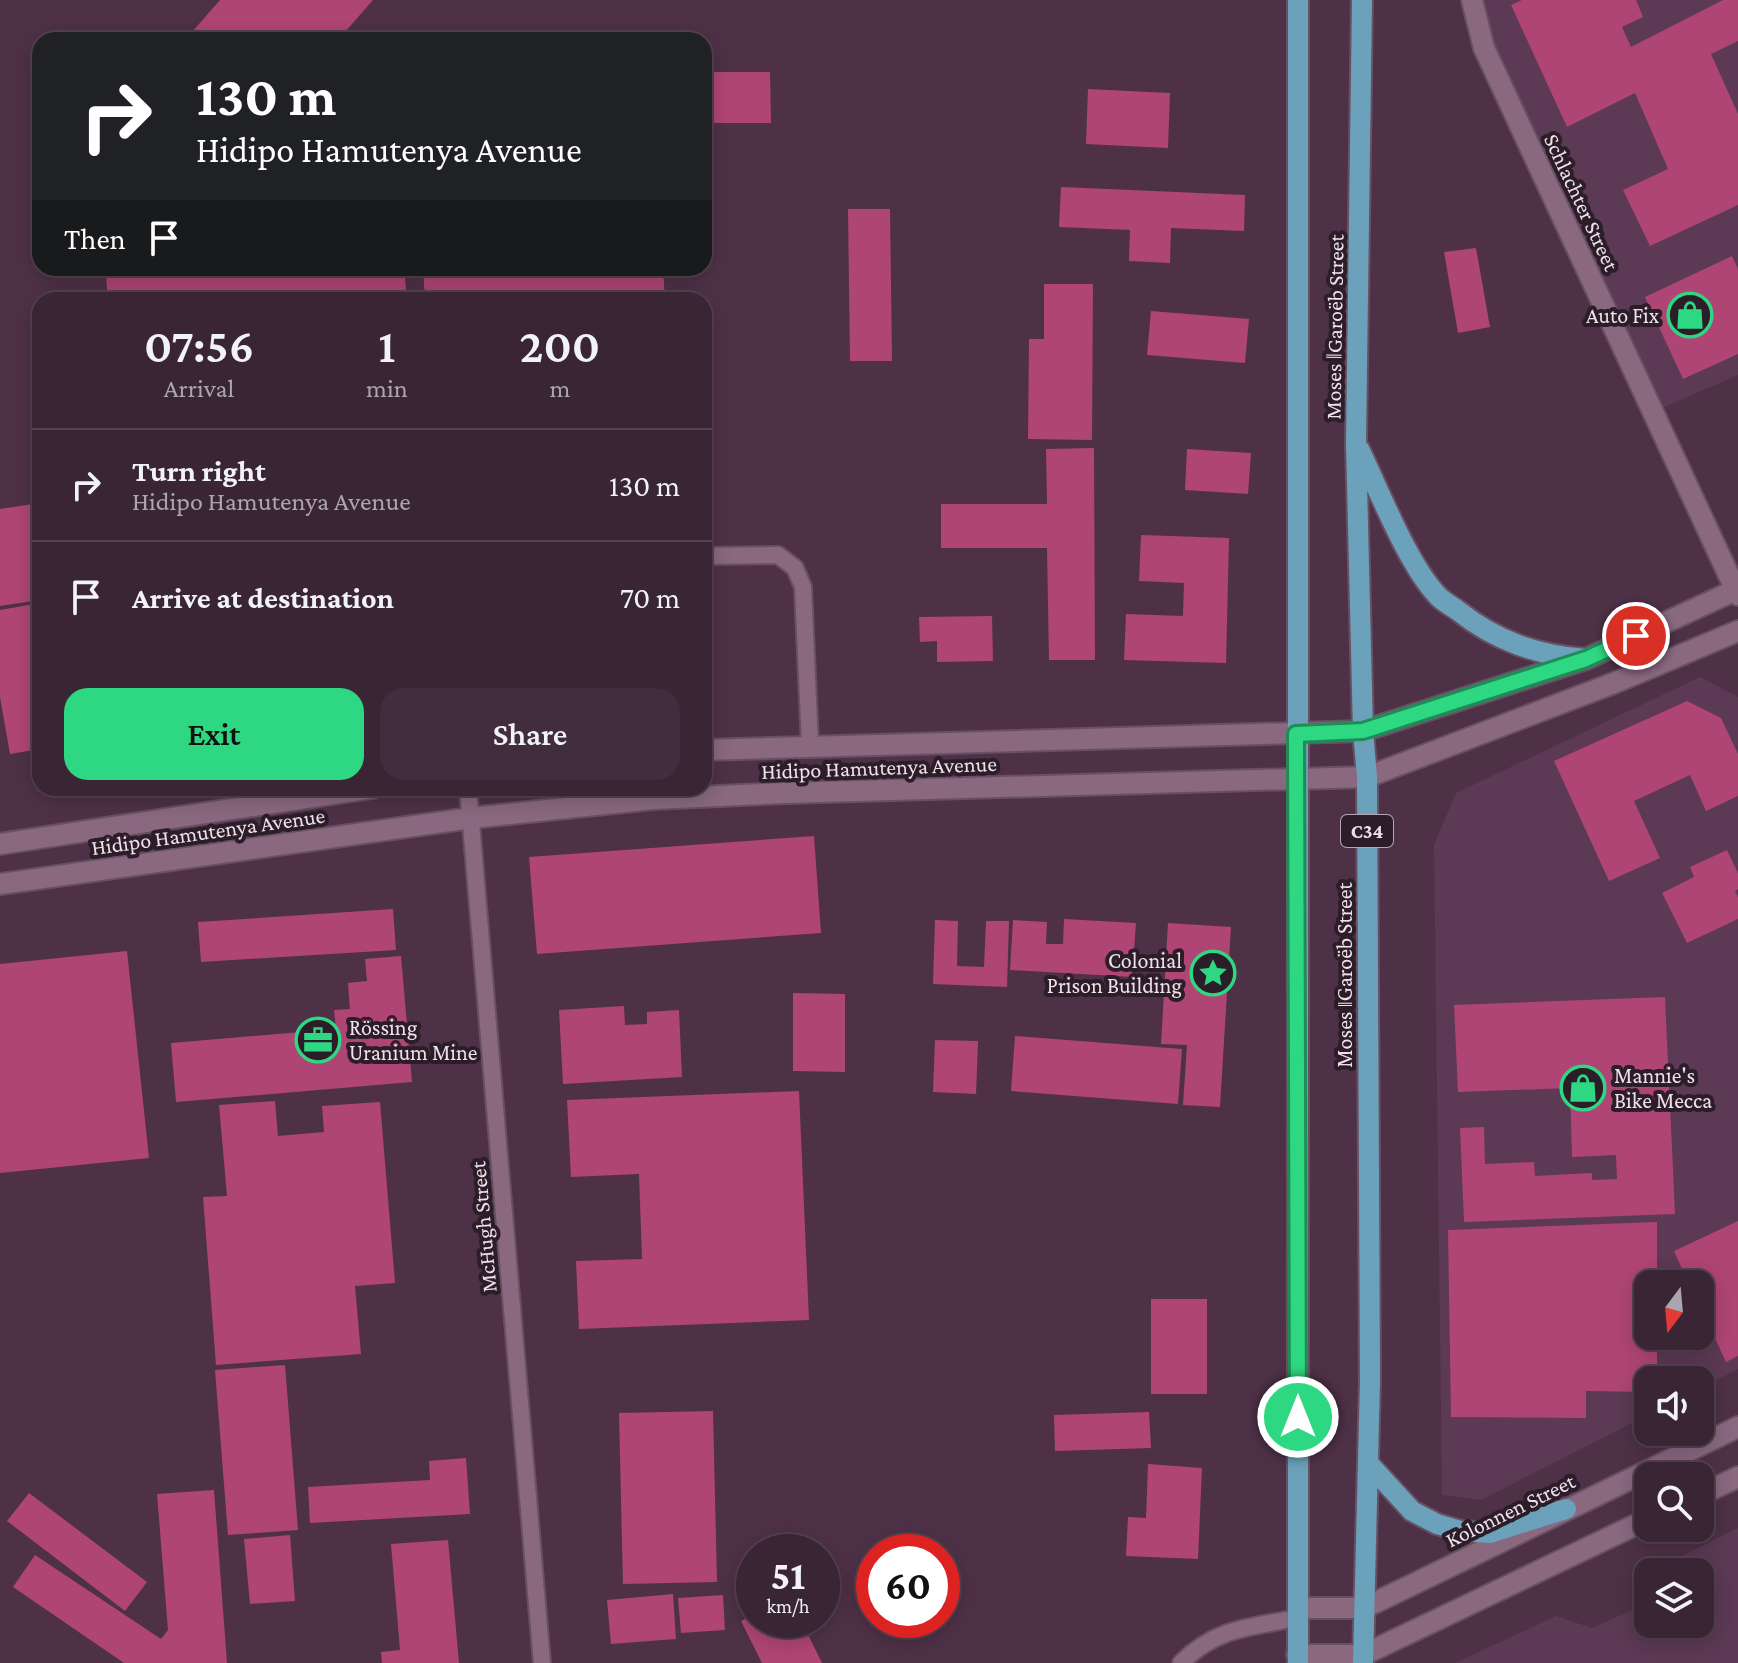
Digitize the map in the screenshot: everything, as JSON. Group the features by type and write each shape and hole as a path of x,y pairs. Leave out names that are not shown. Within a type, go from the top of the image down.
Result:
{"main road":[{"name":"Moses ǁGaroëb Street","path":"1298,0 1298,1659"},
{"name":"Moses ǁGaroëb Street","path":"1362,0 1356,442 1363,731 1367,777 1368,1463 1363,1659"},
{"path":"1356,442 1411,556 1437,595 1482,630 1525,648 1555,656 1586,659"},
{"path":"1368,1463 1412,1511 1437,1524 1461,1531 1490,1533 1566,1509"}],"street":[{"name":"Schlachter Street","path":"1472,0 1484,48 1737,591"},
{"name":"Hidipo Hamutenya Avenue","path":"712,750 1363,731 1586,659 1737,591"},
{"name":"Hidipo Hamutenya Avenue","path":"0,884 471,818 653,799 1367,777 1614,683 1738,631"},
{"name":"Hidipo Hamutenya Avenue","path":"0,844 319,796"},
{"name":"Kolonnen Street","path":"1297,1613 1364,1608 1738,1427"},
{"path":"1714,1488 1738,1477"},
{"path":"1298,1659 1363,1659 1634,1526"}],"lane":[{"path":"712,556 778,555 795,568 803,587 810,745"},
{"name":"McHugh Street","path":"469,796 542,1663"},
{"path":"1181,1663 1194,1650 1220,1634 1297,1613"}],"shaded area":[{"path":"1472,0 1738,0 1738,375 1653,412"},
{"path":"1700,677 1738,697 1738,1369 1714,1382 1714,1366 1634,1366 1634,1422 1481,1500 1442,1495 1434,845 1456,793"},
{"path":"1738,1528 1738,1663 1455,1663 1556,1616 1592,1628 1634,1609 1634,1638 1714,1638 1714,1558 1678,1558"}],"building":[{"path":"220,0 373,0 345,32 192,32"},
{"path":"1522,0 1636,0 1643,17 1622,27 1631,47 1723,0 1738,0 1738,41 1711,54 1738,114 1738,205 1650,246 1623,190 1668,169 1635,93 1567,127 1511,5"},
{"path":"712,72 770,72 771,123 712,123"},
{"path":"1088,89 1170,93 1168,148 1086,144"},
{"path":"1061,187 1245,195 1244,231 1171,228 1170,263 1129,261 1130,230 1059,227"},
{"path":"848,209 890,209 892,361 850,361"},
{"path":"1476,248 1490,327 1458,333 1444,252"},
{"path":"1732,256 1738,269 1738,354 1683,379 1645,297"},
{"path":"106,276 405,276 406,292 107,292"},
{"path":"424,276 664,276 664,292 424,292"},
{"path":"1044,284 1093,284 1092,440 1028,439 1029,339 1044,339"},
{"path":"1151,311 1249,319 1245,363 1147,355"},
{"path":"1094,448 1095,660 1049,660 1047,548 941,548 941,504 1047,504 1046,449"},
{"path":"1187,449 1251,453 1248,494 1185,490"},
{"path":"32,504 32,601 0,606 0,509"},
{"path":"1141,535 1229,538 1226,663 1124,660 1126,614 1183,616 1184,583 1139,581"},
{"path":"32,604 32,750 10,754 0,697 0,610"},
{"path":"992,616 993,661 937,662 937,641 920,642 919,617"},
{"path":"1687,701 1721,718 1738,754 1738,796 1706,811 1690,775 1634,801 1660,858 1609,881 1554,761"},
{"path":"814,836 821,933 537,954 529,857"},
{"path":"1727,850 1738,873 1738,889 1735,891 1738,919 1687,943 1662,893 1694,877 1690,867"},
{"path":"393,909 396,950 201,962 198,922"},
{"path":"1064,919 1136,923 1132,977 1010,970 1013,920 1047,922 1046,944 1063,944"},
{"path":"935,920 958,921 957,966 984,967 986,921 1009,921 1007,987 933,984"},
{"path":"1168,923 1231,927 1220,1107 1183,1105 1187,1045 1161,1044"},
{"path":"127,951 149,1158 0,1173 0,964"},
{"path":"401,956 412,1082 176,1102 171,1043 336,1029 334,1010 350,1009 348,983 367,981 365,959"},
{"path":"793,993 845,994 845,1072 793,1071"},
{"path":"1665,997 1675,1214 1464,1222 1460,1128 1484,1127 1485,1164 1534,1162 1535,1176 1592,1173 1592,1180 1617,1179 1616,1155 1572,1157 1570,1088 1458,1092 1454,1005"},
{"path":"624,1006 625,1025 647,1024 647,1012 679,1010 682,1077 563,1084 559,1010"},
{"path":"1015,1036 1182,1049 1178,1104 1011,1091"},
{"path":"935,1040 978,1041 976,1094 933,1092"},
{"path":"799,1091 809,1320 579,1329 576,1261 642,1259 639,1174 571,1177 567,1100"},
{"path":"275,1101 278,1136 324,1132 322,1106 380,1102 395,1283 355,1286 361,1354 216,1365 203,1197 227,1196 219,1105"},
{"path":"1738,1221 1738,1356 1726,1362 1714,1336 1714,1270 1683,1270 1674,1251"},
{"path":"1657,1222 1657,1270 1634,1270 1634,1350 1657,1350 1657,1366 1634,1366 1634,1392 1586,1391 1586,1418 1451,1417 1448,1230"},
{"path":"1151,1299 1207,1299 1207,1394 1151,1394"},
{"path":"285,1365 298,1530 228,1535 215,1370"},
{"path":"713,1411 717,1582 623,1584 619,1413"},
{"path":"1149,1412 1151,1448 1055,1451 1054,1415"},
{"path":"466,1458 470,1514 310,1523 308,1487 430,1480 429,1461"},
{"path":"1148,1464 1202,1468 1198,1559 1126,1556 1128,1517 1146,1518"},
{"path":"214,1490 227,1663 124,1663 13,1587 35,1555 161,1639 168,1630 157,1494"},
{"path":"29,1493 147,1582 125,1611 7,1521"},
{"path":"290,1535 295,1601 250,1604 244,1539"},
{"path":"448,1540 459,1663 382,1663 381,1652 400,1650 391,1544"},
{"path":"673,1594 676,1639 611,1644 607,1600"},
{"path":"723,1595 725,1630 681,1633 678,1598"},
{"path":"750,1638 810,1638 822,1663 762,1663"}],"place":[{"name":"Auto Fix","path":"1690,315"},
{"name":"Colonial Prison Building","path":"1213,973"},
{"name":"Rössing Uranium Mine","path":"318,1040"},
{"name":"Mannie's Bike Mecca","path":"1583,1088"}],"route":[{"path":"1298,1417 1296,734 1363,731 1586,659 1636,636"}]}
